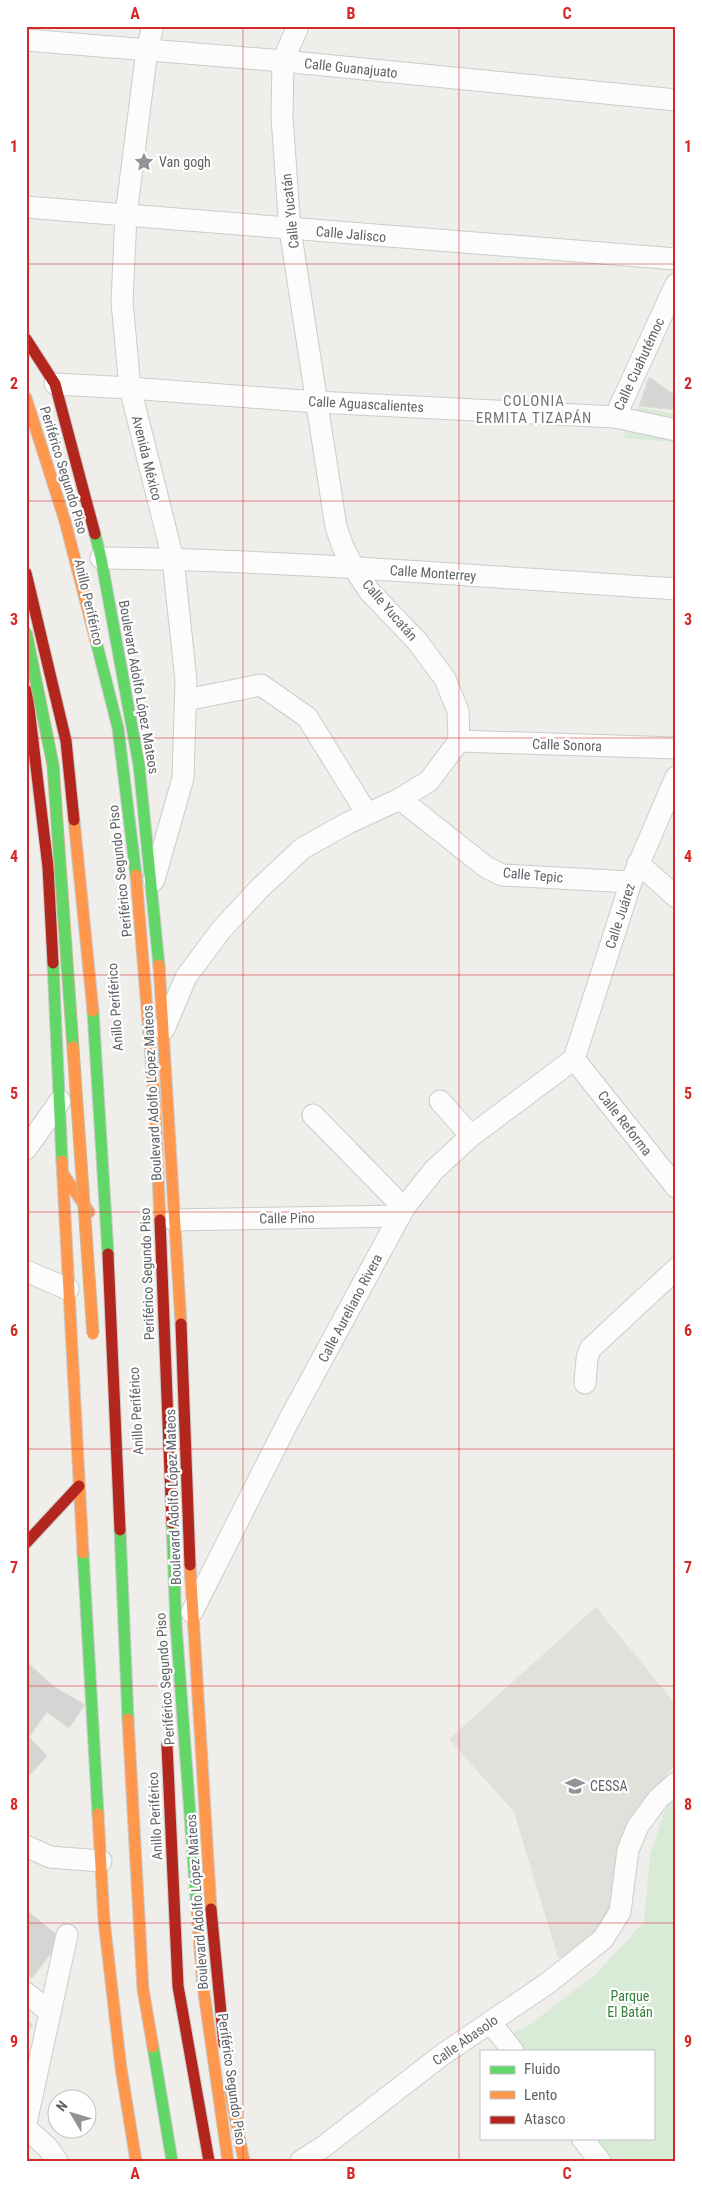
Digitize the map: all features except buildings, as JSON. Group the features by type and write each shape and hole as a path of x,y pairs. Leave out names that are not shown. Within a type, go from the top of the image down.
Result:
{"main road":[{"name":"Boulevard Adolfo López Mateos","path":"30,336 55,384 100,558 138,765 152,887 164,1030 181,1328 192,1612 213,1943 228,2079 244,2161"},
{"name":"Periférico Segundo Piso","path":"26,398 65,521 118,728 138,889 154,1106 176,1624 203,1986 228,2161"},
{"name":"Anillo Periférico","path":"26,428 49,495 76,611"},
{"name":"Anillo Periférico","path":"26,573 66,741 91,983 107,1238 130,1772 143,1989 172,2161"},
{"path":"26,632 53,765 93,1344"},
{"path":"27,689 48,867 68,1289 104,1920 121,2068 136,2161"},
{"path":"63,1174 107,1238"},
{"path":"26,1543 79,1486"},
{"name":"Anillo Periférico","path":"166,1736 178,1986 209,2161"}],"street":[{"name":"Avenida México","path":"152,887 183,778 186,700 186,681 172,559 130,388 122,302 126,215 147,50 153,26"},
{"name":"Calle Yucatán","path":"298,26 284,61 282,118 290,229 336,527 343,547 370,592 417,641 445,679 458,711 459,741"},
{"name":"Calle Guanajuato","path":"26,40 284,61 676,100"},
{"name":"Calle Jalisco","path":"26,207 676,259"},
{"name":"Calle Cuahutémoc","path":"615,417 676,284"},
{"name":"Calle Aguascalientes","path":"55,384 317,402 615,417 676,430"},
{"name":"Calle Monterrey","path":"100,558 172,559 354,568 676,589"},
{"path":"186,700 261,686 307,717 367,814"},
{"path":"164,1030 186,977 221,930 261,887 303,848 400,799 428,781 459,741"},
{"name":"Calle Sonora","path":"459,741 676,748"},
{"name":"Calle Juárez","path":"574,1059 635,872 676,777"},
{"name":"Calle Tepic","path":"400,799 486,867 502,875 635,872"},
{"path":"635,872 676,897"},
{"name":"Calle Aureliano Rivera","path":"192,1612 288,1422 402,1212 434,1170 471,1136 574,1059"},
{"name":"Calle Reforma","path":"574,1059 676,1187"},
{"path":"26,1149 60,1101"},
{"path":"440,1101 471,1136"},
{"path":"313,1115 402,1212"},
{"name":"Calle Pino","path":"174,1220 402,1212"},
{"path":"585,1383 586,1359 590,1349 676,1269"},
{"path":"28,1274 68,1289"},
{"name":"Calle Abasolo","path":"301,2161 323,2147 442,2055 548,1983 603,1939 620,1912 628,1850 638,1826 658,1799 676,1782"},
{"path":"26,1846 50,1857 101,1861"},
{"path":"26,2123 29,2090 50,2012 67,1935"},
{"path":"26,1993 50,2012"},
{"path":"490,2022 512,2050"},
{"path":"26,2128 48,2148 57,2161"}],"shaded area":[{"name":"CESSA","path":"596,1607 676,1705 676,1766 671,1769 646,1802 622,1893 594,1943 558,1958 514,1812 449,1739"}],"green space":[{"path":"637,407 676,414 676,442 623,438"},
{"name":"Parque El Batán","path":"676,1792 676,2161 607,2161 588,2140 654,2140 654,2050 502,2050 495,2043 532,2023 596,1974 644,1922 650,1855 670,1795"}],"traffic: fast":[{"path":"95,534 139,765 159,965"},
{"path":"26,632 53,765 73,1047"},
{"path":"96,641 118,728 136,875"},
{"path":"53,963 62,1161"},
{"path":"93,1011 108,1254"},
{"path":"172,1523 176,1624 197,1910"},
{"path":"120,1530 128,1719"},
{"path":"83,1553 98,1814"},
{"path":"153,2047 172,2161"}],"traffic: slow":[{"path":"26,398 65,521 96,641"},
{"path":"74,820 93,1011"},
{"path":"136,875 155,1106 160,1220"},
{"path":"159,965 181,1324"},
{"path":"73,1047 93,1334"},
{"path":"62,1161 83,1553"},
{"path":"63,1174 89,1212"},
{"path":"190,1565 211,1909"},
{"path":"128,1719 143,1989 153,2047"},
{"path":"98,1814 104,1920 121,2068 136,2161"},
{"path":"197,1910 203,1986 228,2161"},
{"path":"230,2091 244,2161"}],"traffic: jam":[{"path":"26,339 55,384 95,534"},
{"path":"26,573 66,741 74,820"},
{"path":"27,691 48,867 53,963"},
{"path":"160,1220 172,1523"},
{"path":"108,1254 120,1530"},
{"path":"181,1324 190,1565"},
{"path":"26,1543 79,1486"},
{"path":"167,1745 178,1986 209,2161"},
{"path":"211,1909 224,2044"}],"place":[{"name":"Van gogh","path":"144,162"},
{"name":"CESSA","path":"575,1786"}],"district":[{"name":"COLONIA ERMITA TIZAPÁN","path":"534,410"}]}
